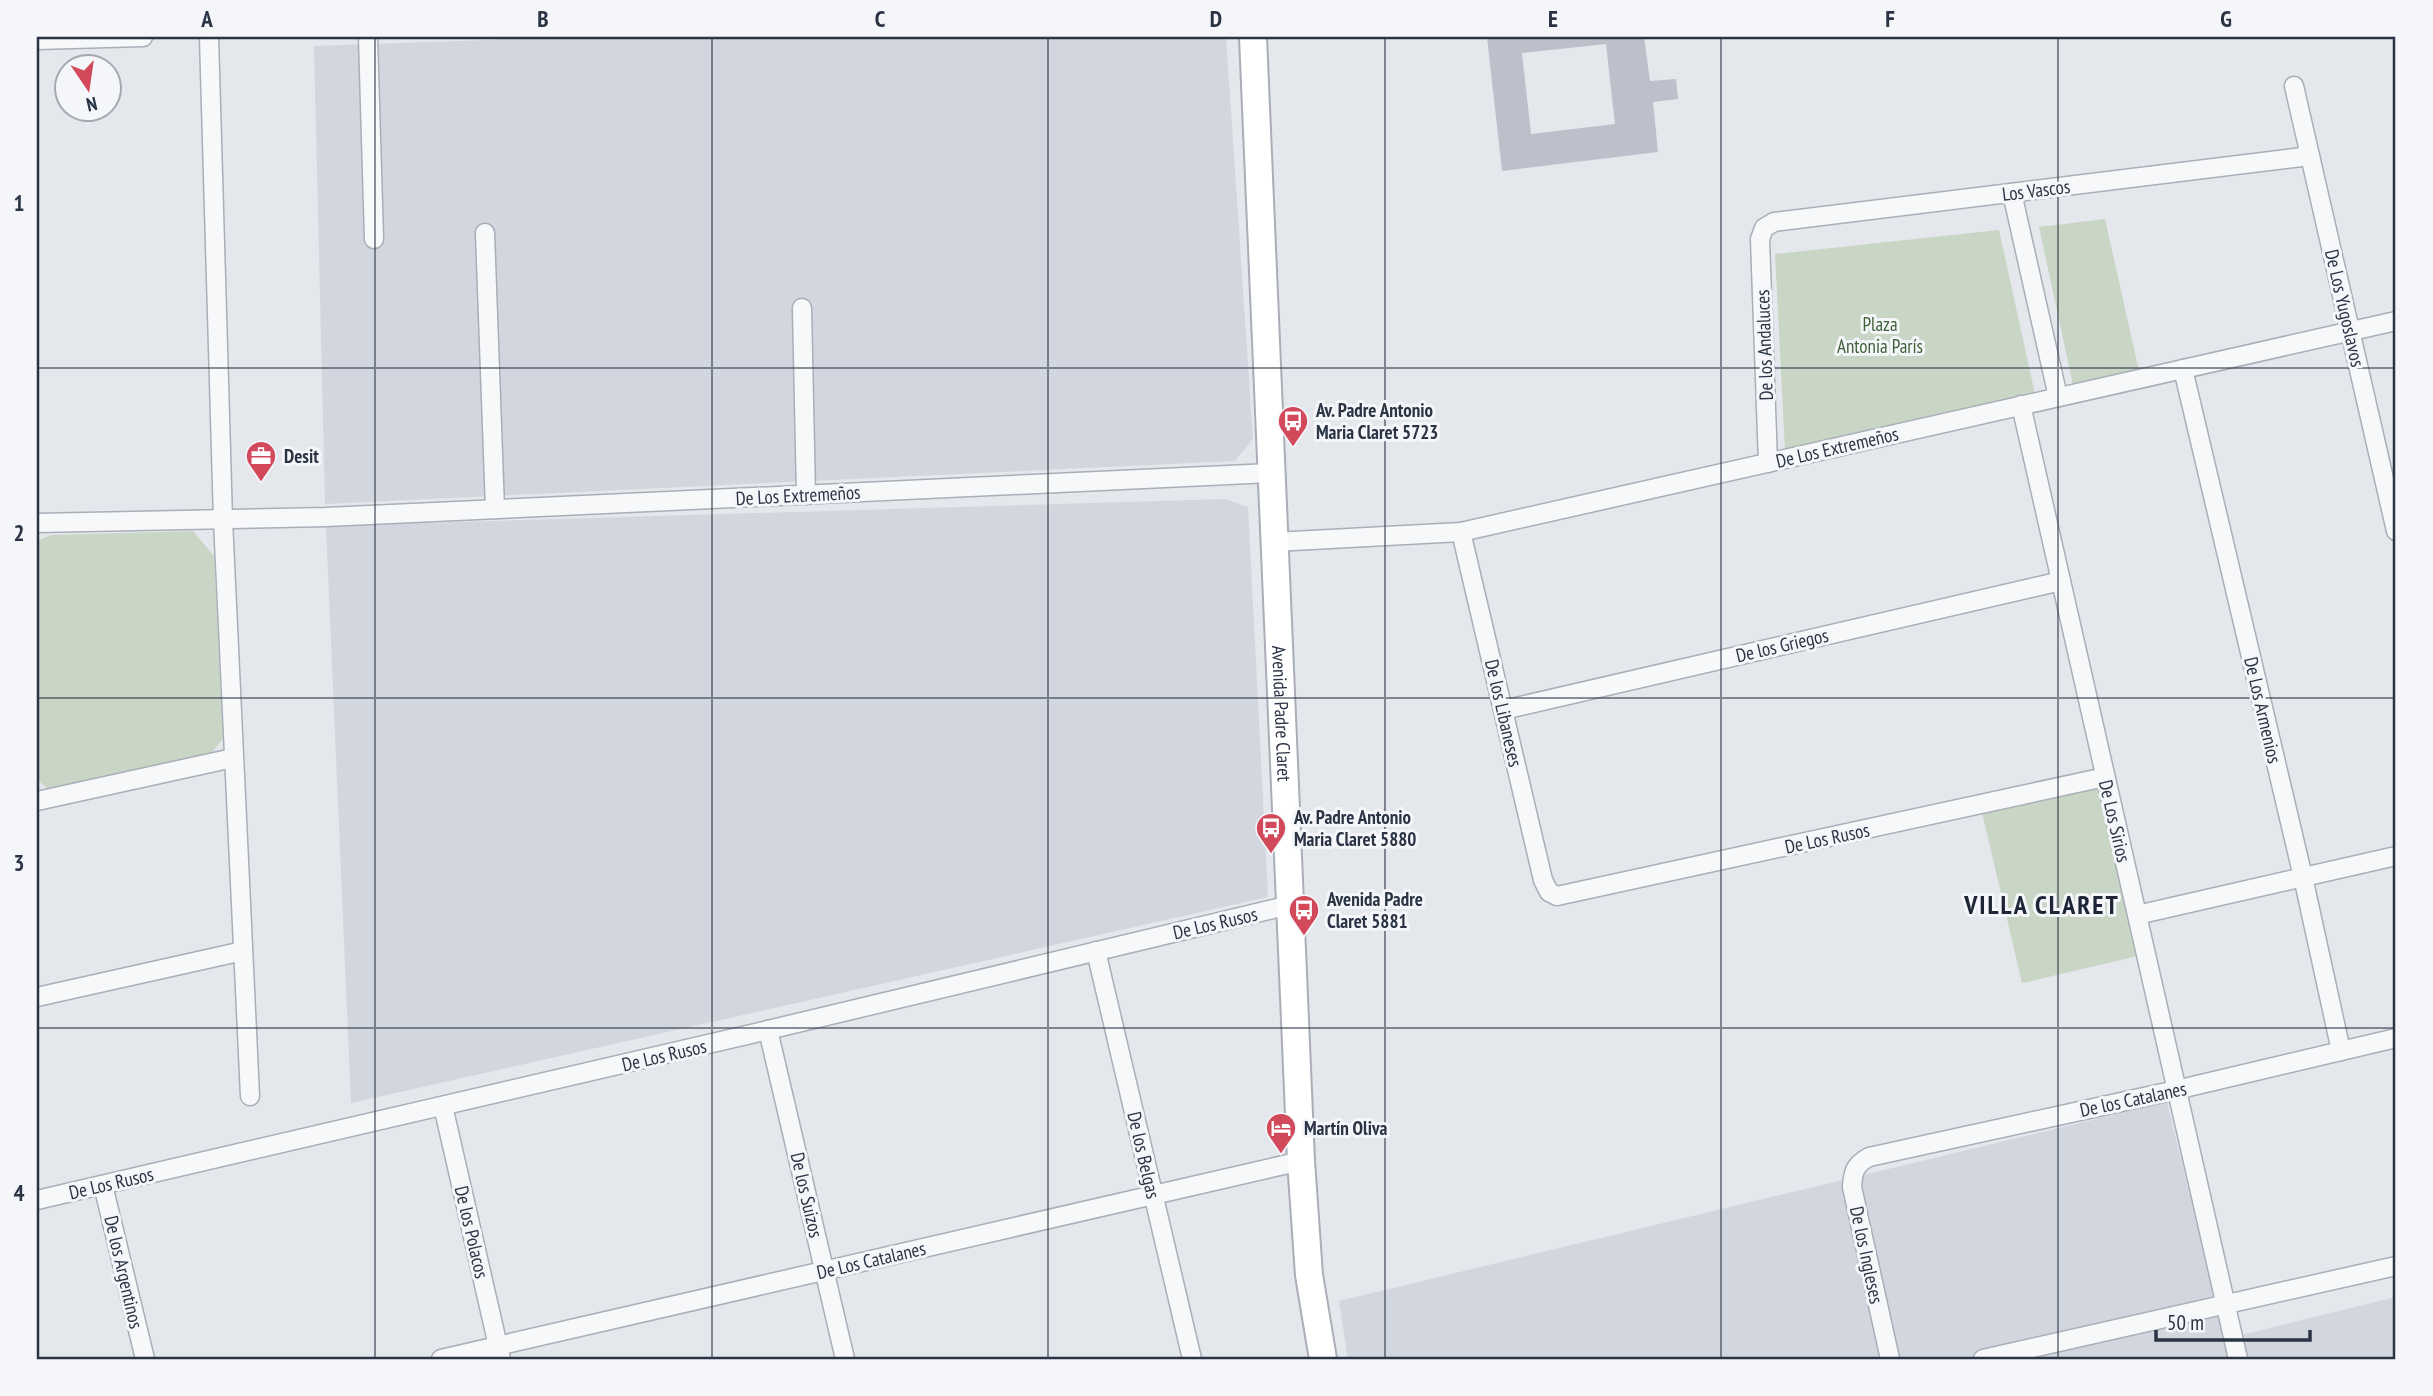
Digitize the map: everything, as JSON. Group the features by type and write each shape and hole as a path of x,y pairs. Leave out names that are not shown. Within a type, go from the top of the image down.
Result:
{"main road":[{"name":"Avenida Padre Claret","path":"1253,37 1301,1161 1309,1275 1323,1359"}],"street":[{"path":"37,40 143,37"},
{"path":"209,37 223,520 250,1096"},
{"path":"368,37 374,239"},
{"name":"De Los Yugoslavos","path":"2294,86 2396,531"},
{"name":"Los Vascos","path":"1764,228 1774,222 2310,156"},
{"path":"2012,193 2058,397"},
{"name":"De los Andaluces","path":"1764,228 1760,239 1768,463"},
{"path":"485,233 495,509"},
{"path":"802,308 806,495"},
{"name":"De Los Extremeños","path":"1274,542 1461,532 2396,321"},
{"name":"De Los Armenios","path":"2183,369 2303,877 2341,1051"},
{"name":"De Los Sirios","path":"2021,405 2238,1359"},
{"name":"De Los Extremeños","path":"37,523 326,517 1271,473"},
{"name":"De los Libaneses","path":"1461,532 1543,880 1549,892"},
{"name":"De los Griegos","path":"1503,709 2060,581"},
{"path":"37,801 233,758"},
{"name":"De Los Rusos","path":"1549,892 1557,896 1571,894 2105,777"},
{"path":"2137,915 2396,856"},
{"name":"De Los Rusos","path":"37,1200 1290,905"},
{"path":"37,997 243,951"},
{"name":"De los Belgas","path":"1096,951 1192,1359"},
{"name":"De los Suizos","path":"768,1030 845,1359"},
{"name":"De los Catalanes","path":"1869,1157 2176,1090 2396,1038"},
{"name":"De los Polacos","path":"443,1106 499,1353"},
{"name":"De los Ingleses","path":"1869,1157 1859,1163 1853,1172 1852,1187 1890,1359"},
{"name":"De Los Catalanes","path":"441,1359 499,1353 824,1271 1301,1161"},
{"name":"De los Argentinos","path":"103,1185 145,1359"},
{"path":"1983,1359 2396,1266"}],"shaded area":[{"path":"578,37 1226,37 1253,439 1235,461 325,504 314,46"},
{"path":"1226,499 1248,507 1268,897 351,1103 326,526"},
{"path":"2167,1102 2225,1339 2396,1297 2396,1359 1348,1359 1339,1301"}],"green space":[{"path":"2105,219 2139,371 2073,385 2039,227"},
{"name":"Plaza Antonia París","path":"1999,230 2035,394 1785,450 1775,254"},
{"path":"193,531 214,556 223,739 210,755 50,790 37,780 37,541 51,535"},
{"path":"2101,782 2142,955 2022,983 1981,808"}],"building":[{"path":"1487,37 1644,37 1650,81 1676,79 1678,99 1653,102 1658,152 1502,171","holes":["1606,44 1615,124 1531,134 1522,53"]}],"place":[{"name":"Av. Padre Antonio Maria Claret 5723","path":"1293,448"},
{"name":"Desit","path":"261,483"},
{"name":"Av. Padre Antonio Maria Claret 5880","path":"1271,855"},
{"name":"Avenida Padre Claret 5881","path":"1304,937"},
{"name":"Martín Oliva","path":"1281,1155"}],"district":[{"name":"VILLA CLARET","path":"2042,905"}]}
